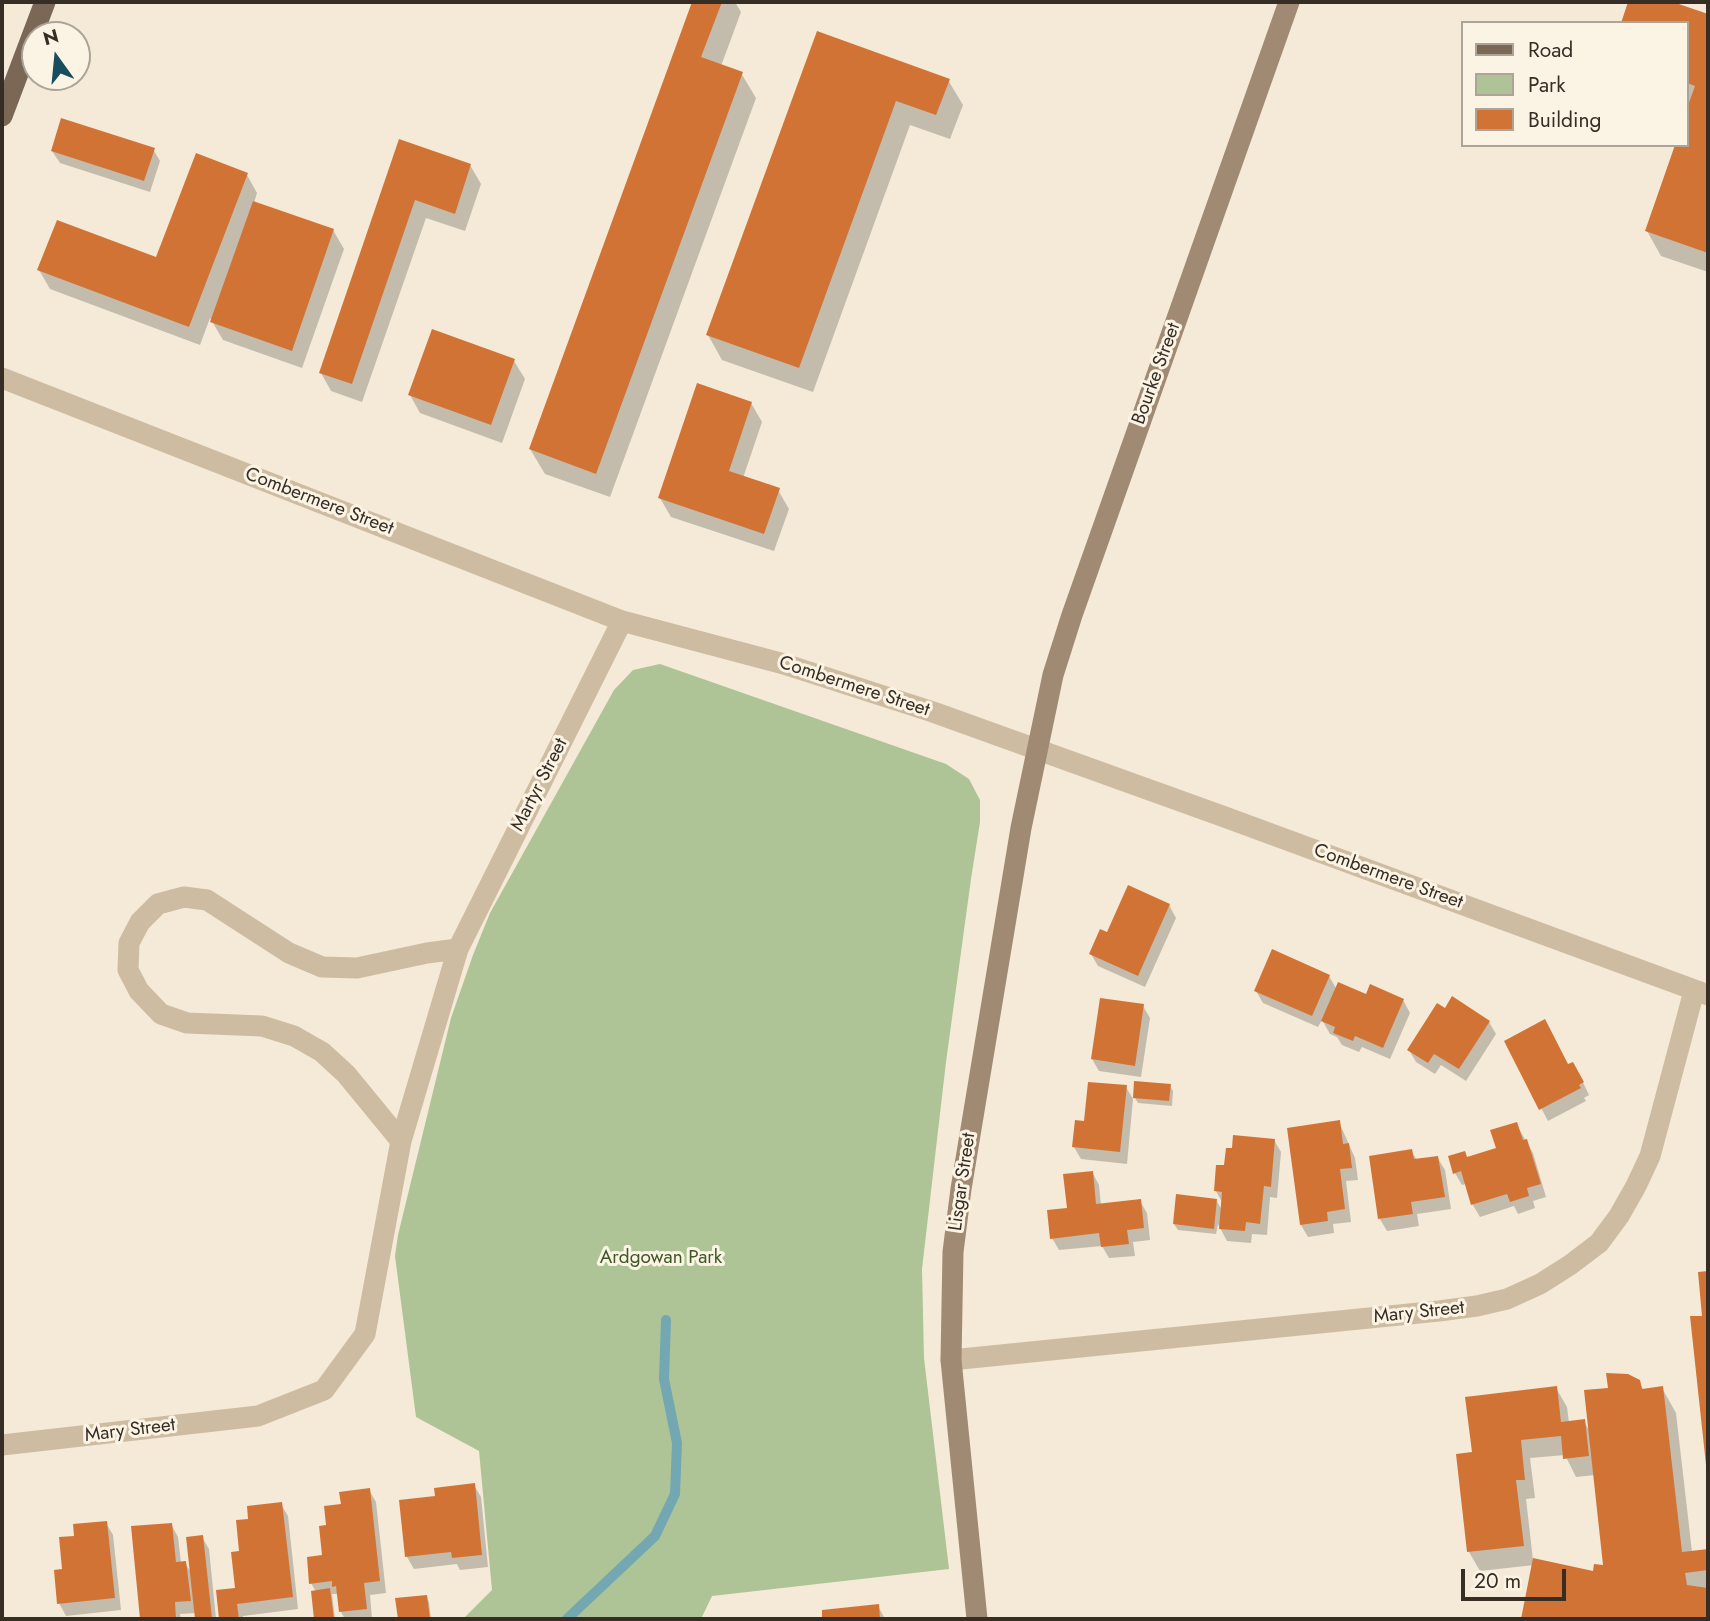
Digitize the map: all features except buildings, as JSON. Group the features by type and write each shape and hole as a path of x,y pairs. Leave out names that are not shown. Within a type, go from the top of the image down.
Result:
{"main road":[{"path":"2,116 46,2"}],"street":[{"name":"Bourke Street","path":"1036,750 1053,675 1072,615 1289,2"},
{"name":"Combermere Street","path":"2,378 622,621 784,664 933,712 1701,993"},
{"name":"Martyr Street","path":"258,1416 324,1390 365,1334 401,1141 458,949 622,621"},
{"name":"Lisgar Street","path":"976,1619 951,1360 953,1252 961,1189 1036,750"},
{"path":"401,1141 346,1074 322,1052 294,1036 262,1026 187,1023 161,1014 139,991 128,970 129,943 140,922 158,904 184,897 207,900 289,953 322,967 357,968 458,949"},
{"name":"Mary Street","path":"951,1360 1439,1311 1477,1306 1507,1298 1540,1284 1599,1242 1619,1216 1636,1186 1650,1156 1701,993"},
{"name":"Mary Street","path":"2,1445 258,1416"}],"green space":[{"name":"Ardgowan Park","path":"660,664 946,764 969,779 980,800 980,822 946,1062 922,1269 924,1358 949,1569 712,1596 701,1619 463,1619 492,1590 479,1451 416,1417 395,1256 398,1235 451,1018 490,913 614,690 633,670"}],"waterway":[{"path":"567,1619 655,1536 675,1494 677,1443 664,1379 666,1320"}]}
